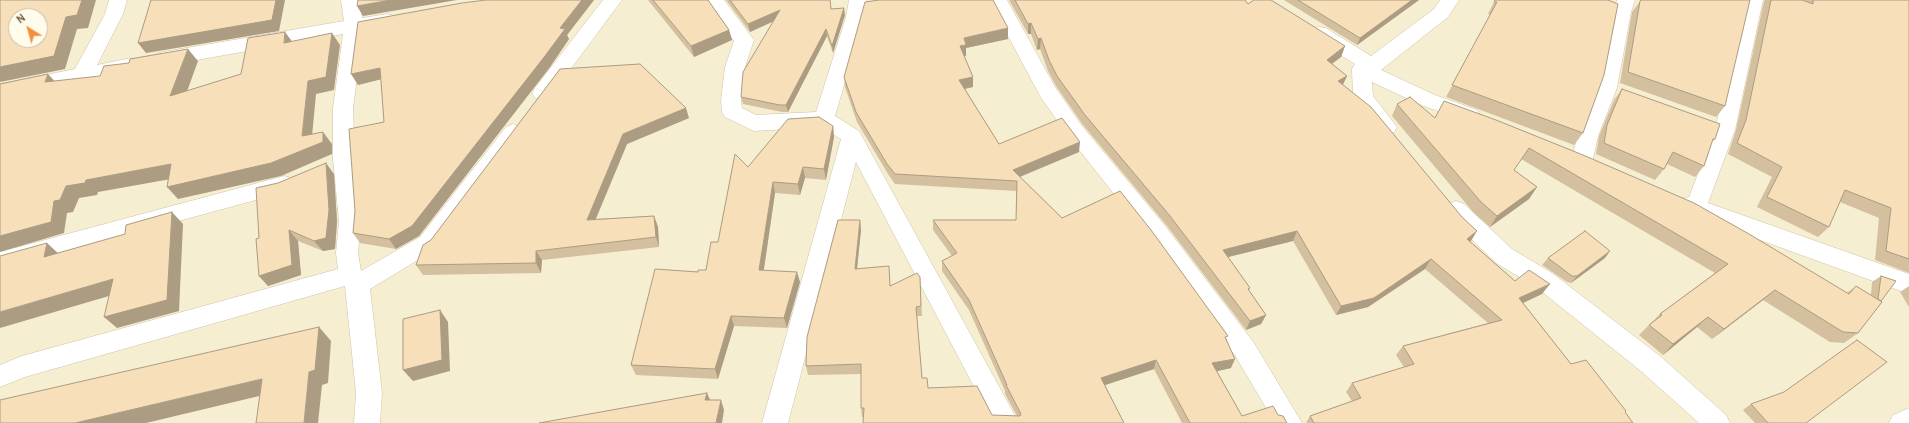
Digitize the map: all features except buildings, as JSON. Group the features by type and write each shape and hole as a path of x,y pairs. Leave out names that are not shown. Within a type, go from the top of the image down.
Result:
{"street":[{"path":"83,73 114,14 118,0"},
{"path":"350,0 354,26 343,108 344,159 350,221 347,253 354,280 369,393 367,423"},
{"path":"0,376 22,367 354,280 428,242 613,0"},
{"path":"714,0 744,40 735,67 731,101 732,112 754,123 824,120 852,136 1006,423"},
{"path":"824,120 855,17 858,0"},
{"path":"998,0 1047,91 1075,131 1158,233 1245,350 1289,423"},
{"path":"1398,141 1363,98 1367,68 1441,13 1450,0"},
{"path":"1695,208 1717,128 1739,62 1754,0"},
{"path":"1603,168 1575,156 1614,90 1619,7"},
{"path":"0,91 83,73 407,16"},
{"path":"1307,25 1367,68 1428,100 1490,122"},
{"path":"775,423 852,136"},
{"path":"322,169 344,159"},
{"path":"0,261 286,184 300,178"},
{"path":"1442,193 1465,220 1504,256 1544,280 1651,364 1717,423"},
{"path":"1667,196 1695,208 1909,284"},
{"path":"1902,423 1909,420"}],"shaded area":[{"path":"0,0 1909,0 1909,423 0,423"}]}
